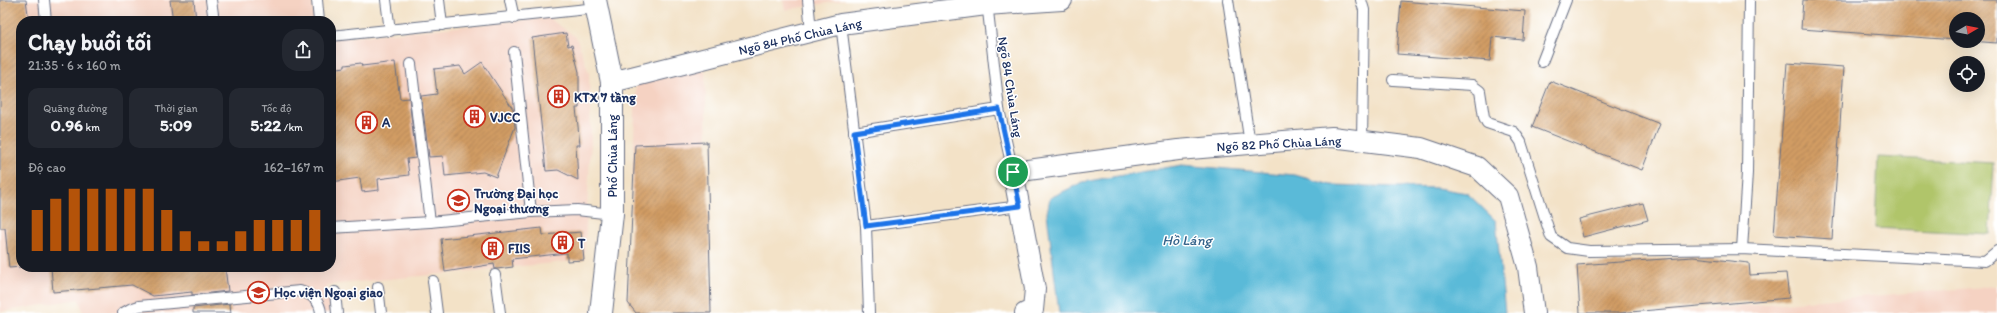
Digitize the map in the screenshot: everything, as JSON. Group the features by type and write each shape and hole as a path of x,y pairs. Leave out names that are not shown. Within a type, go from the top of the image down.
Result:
{"street":[{"name":"Ngõ 84 Phố Chùa Láng","path":"612,82 841,24 987,2 1062,0"},
{"name":"Phố Chùa Láng","path":"596,4 612,82 612,214 601,313"},
{"name":"Ngõ 82 Phố Chùa Láng","path":"1013,172 1178,150 1332,137 1421,148 1477,167 1508,196 1528,267 1534,313"},
{"path":"1013,172 1035,289 1029,311"}],"lane":[{"path":"44,0 46,16"},
{"path":"212,0 214,16"},
{"path":"316,0 318,16"},
{"path":"386,0 390,31"},
{"path":"438,0 442,25"},
{"path":"510,0 514,18"},
{"path":"808,0 811,31"},
{"path":"1228,0 1250,144"},
{"path":"1361,0 1364,10 1362,141"},
{"path":"1542,62 1566,0"},
{"path":"1742,249 1747,173 1749,0"},
{"name":"Ngõ 84 Chùa Láng","path":"987,2 999,109 1013,172"},
{"path":"336,36 514,18 596,4"},
{"path":"841,24 866,226 869,313"},
{"path":"514,52 531,212"},
{"path":"411,64 430,222"},
{"path":"1393,80 1472,85 1480,91 1484,117 1487,123 1514,132 1521,142 1551,237 1567,248 1589,251 1742,249 1985,261 1997,251"},
{"path":"854,132 999,109"},
{"path":"866,226 1020,206"},
{"path":"336,228 430,222 531,212 577,210 612,214"},
{"path":"495,275 500,313"},
{"path":"433,281 436,313"},
{"path":"378,287 381,313"},
{"path":"123,313 130,308 140,306 168,308 300,290 309,294 316,300 321,313"},
{"path":"335,292 337,313"}],"shaded area":[{"name":"Trường Đại học Ngoại thương","path":"0,0 312,0 314,16 16,16 16,272 336,272 336,39 549,18 576,37 589,73 591,141 584,260 327,285 330,313 83,313 79,299 0,312"},
{"path":"783,0 845,0 785,10"},
{"path":"705,70 711,313 636,313 628,303 636,83"},
{"path":"1997,286 1997,313 1657,313"}],"green space":[{"path":"1878,157 1994,163 1990,234 1875,228"}],"water":[{"name":"Hồ Láng","path":"1182,165 1295,175 1331,185 1437,188 1467,193 1496,221 1505,313 1059,313 1047,213 1050,198 1083,182"}],"building":[{"path":"0,0 26,0 28,16 16,16 16,267 9,268 5,228 0,228"},
{"path":"170,0 194,0 196,16 172,16"},
{"path":"1803,0 1997,0 1997,43 1985,42 1985,12 1949,12 1949,40 1801,29"},
{"path":"1401,1 1525,11 1523,40 1492,37 1490,61 1397,54"},
{"name":"KTX 7 tầng","path":"566,33 568,46 572,45 579,72 579,108 576,108 580,145 576,145 578,180 558,170 546,171 532,38"},
{"name":"A","path":"395,62 400,99 409,98 416,158 407,159 409,175 378,179 379,190 362,192 360,178 336,181 336,68 345,67 345,65 361,63 362,66"},
{"name":"VJCC","path":"482,62 513,109 515,127 496,177 483,172 445,176 443,156 429,157 421,96 437,94 434,69 460,66 465,74"},
{"path":"1787,63 1844,67 1832,239 1774,235"},
{"path":"1550,81 1660,124 1642,170 1532,127"},
{"path":"707,142 711,313 636,313 628,303 635,145"},
{"path":"1643,203 1648,220 1583,237 1579,219"},
{"name":"FIIS","path":"542,228 543,235 581,232 584,260 567,261 567,253 512,259 513,267 495,269 494,264 445,272 441,239"},
{"path":"1693,257 1749,263 1750,275 1786,273 1789,298 1619,313 1580,313 1577,265"},
{"path":"51,272 226,272 228,291 192,295 192,292 153,296 132,285 53,292"},
{"path":"230,304 231,313 193,313 193,308"}],"place":[{"name":"KTX 7 tầng","path":"559,97"},
{"name":"VJCC","path":"474,117"},
{"name":"A","path":"367,122"},
{"name":"Trường Đại học Ngoại thương","path":"459,200"},
{"name":"T","path":"563,243"},
{"name":"FIIS","path":"493,248"},
{"name":"Học viện Ngoại giao","path":"259,292"}],"route":[{"path":"999,109 1013,172 1020,206 866,226 854,132 999,109"}]}
